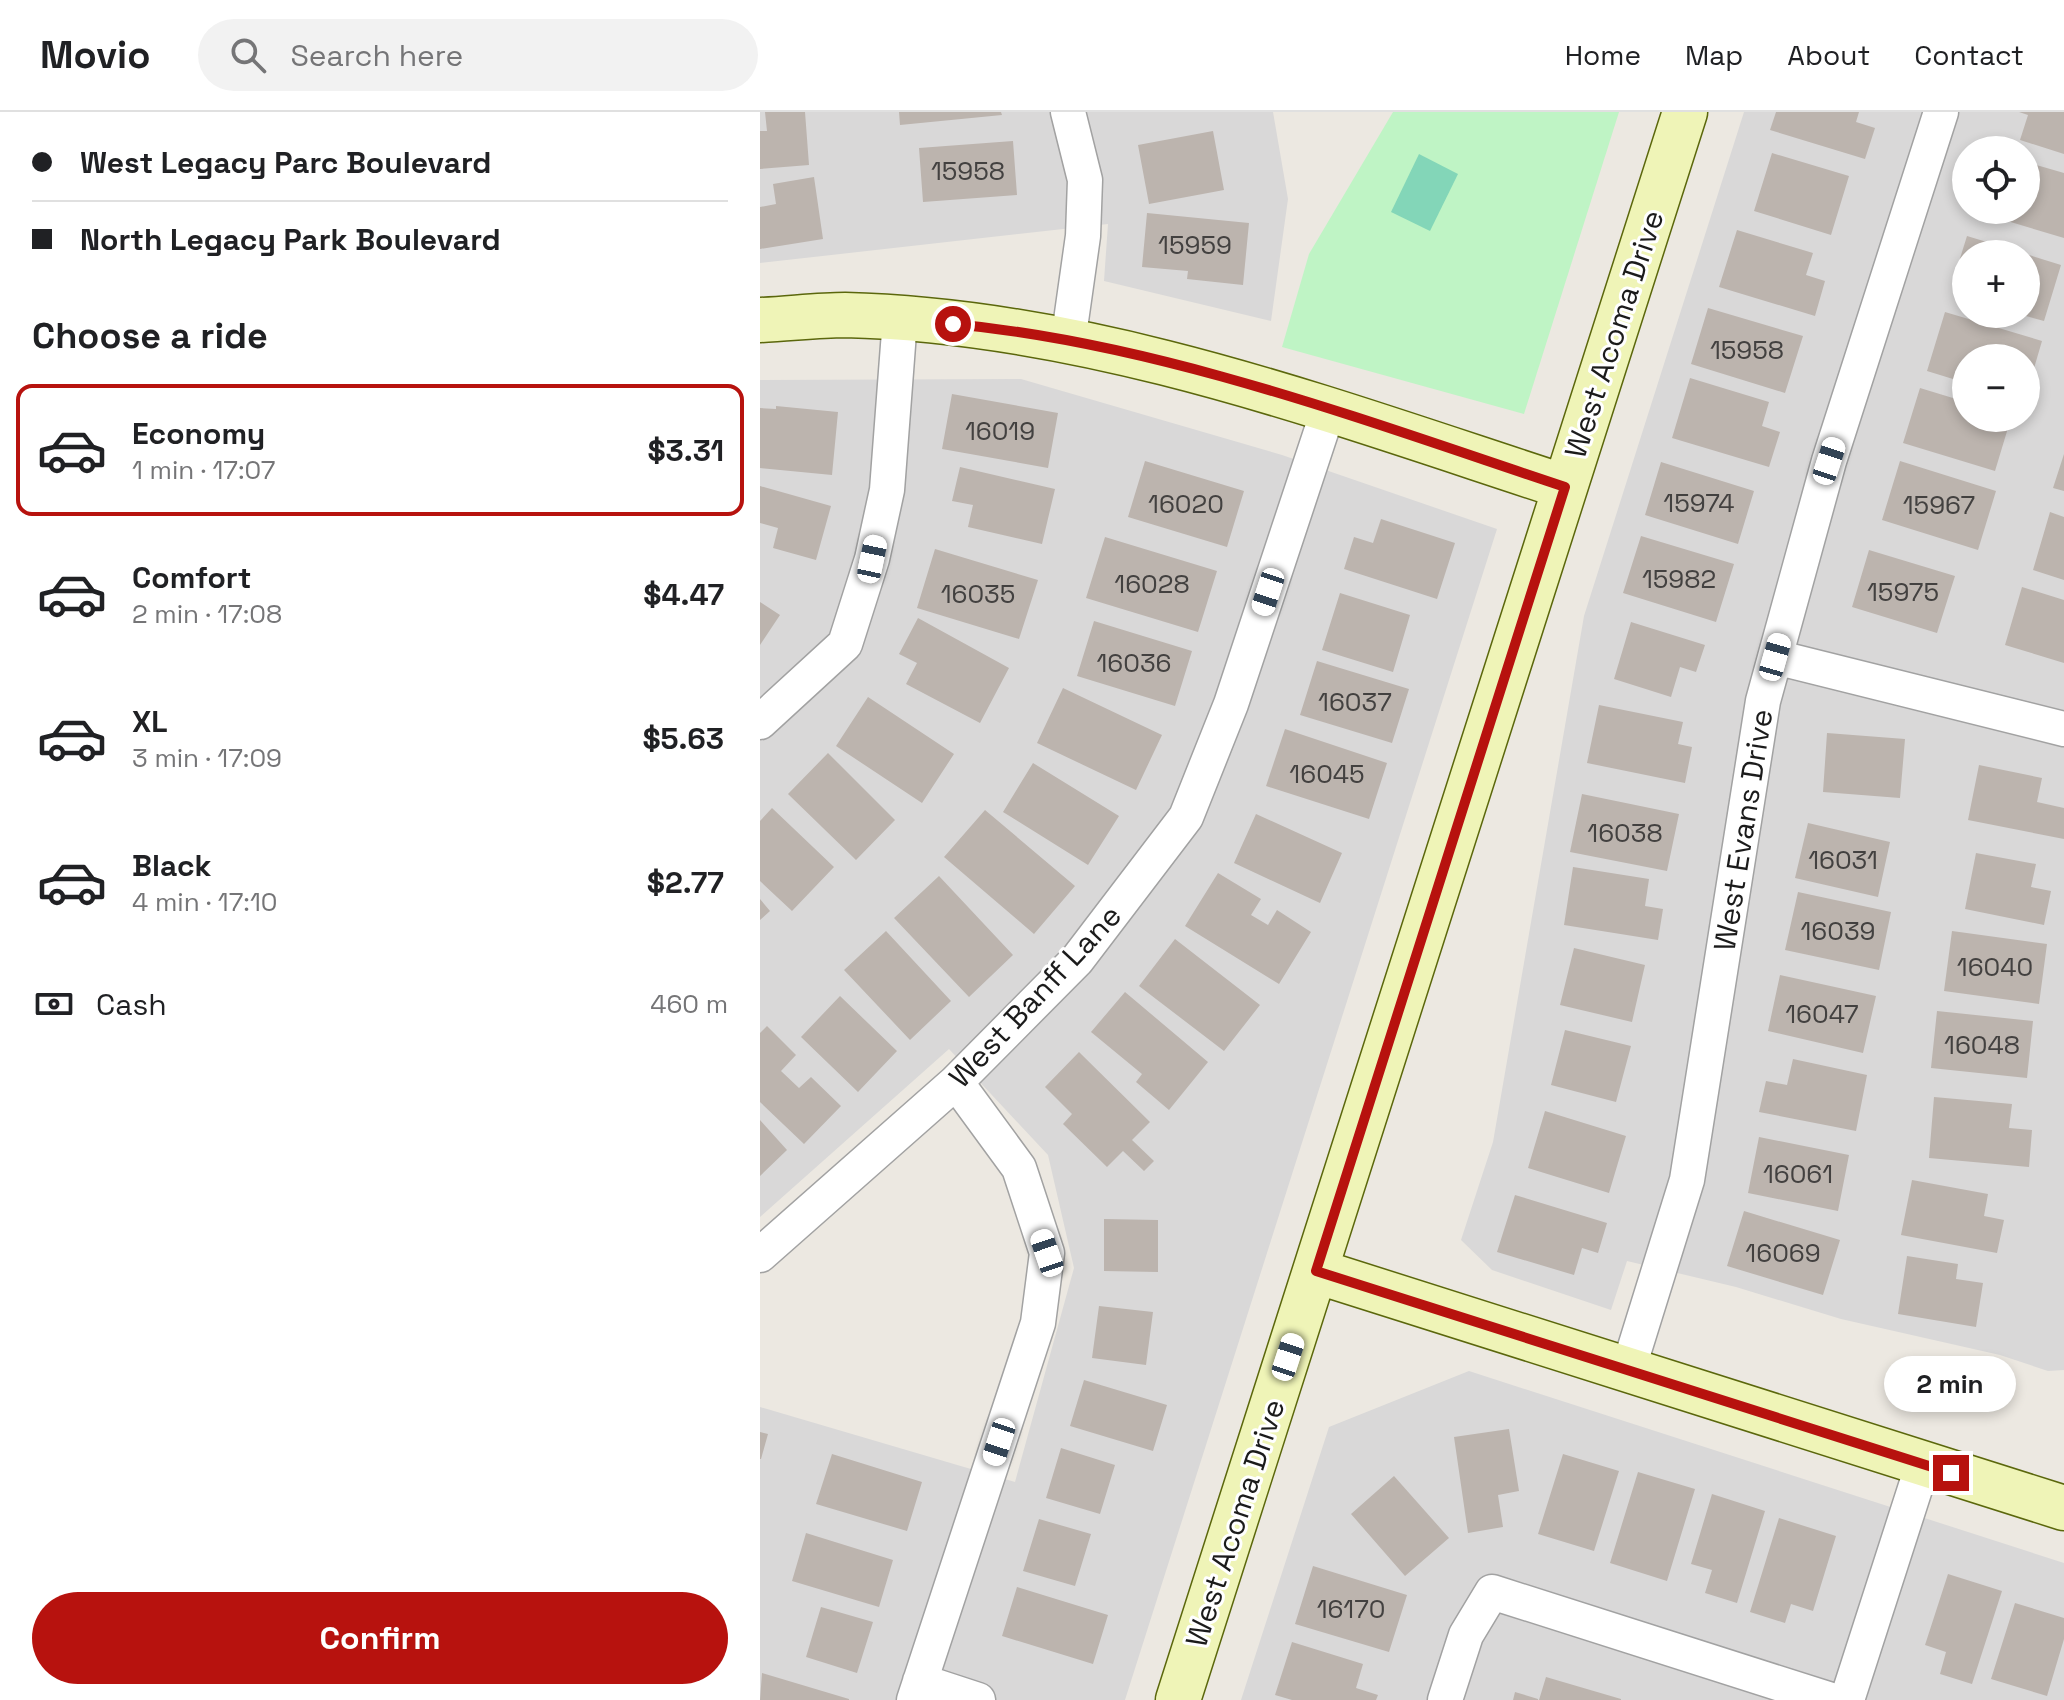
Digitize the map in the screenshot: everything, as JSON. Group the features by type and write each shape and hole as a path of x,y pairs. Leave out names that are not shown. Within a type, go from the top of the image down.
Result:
{"street":[{"path":"1068,112 1085,180 1083,236 1068,342"},
{"name":"West Acoma Drive","path":"1178,1700 1685,112"},
{"name":"West Evans Drive","path":"1628,1370 1687,1180 1763,701 1829,461 1941,112"},
{"path":"760,320 843,315 1006,329 1162,362 1565,487"},
{"path":"760,722 845,644 872,559 887,490 900,319"},
{"name":"West Banff Lane","path":"760,1255 956,1082 1077,960 1186,817 1231,704 1328,411"},
{"path":"1775,657 2064,729"},
{"path":"956,1082 1019,1168 1047,1253 1038,1323 917,1690 978,1700"},
{"path":"1316,1271 2064,1508"},
{"path":"1847,1700 1923,1464"},
{"path":"1445,1700 1466,1635 1492,1592 1831,1700"}],"shaded area":[{"path":"760,112 1273,112 1288,199 1271,321 1104,281 1108,224 760,263"},
{"path":"1744,112 2064,112 2064,1370 2048,1371 2000,1355 1841,1319 1736,1287 1627,1261 1611,1310 1492,1270 1461,1240 1493,1142 1584,616"},
{"path":"1021,379 1282,455 1497,529 1125,1700 760,1700 760,1407 1015,1482 1074,1268 1048,1155 949,1049 760,1217 760,380"},
{"path":"1469,1371 2064,1563 2064,1700 1241,1700 1329,1427"}],"green space":[{"path":"1393,112 1619,112 1524,414 1282,347 1309,254"},
{"path":"1419,154 1458,174 1430,231 1391,212"}],"building":[{"path":"765,112 805,112 809,165 760,169 760,131 767,131"},
{"path":"899,112 1001,112 1002,115 900,125"},
{"path":"1776,112 1859,112 1856,122 1875,128 1865,159 1770,130"},
{"path":"2019,112 2064,112 2064,154 2040,146 2040,136 2021,136 2028,115"},
{"path":"1213,131 1224,190 1149,204 1138,145"},
{"path":"1013,141 1017,195 923,202 919,148"},
{"path":"1772,153 1849,176 1831,235 1754,211"},
{"path":"2040,166 2064,173 2064,238 2017,224 2040,224"},
{"path":"814,177 823,239 760,249 760,207 776,204 773,184"},
{"path":"1147,213 1249,223 1243,285 1187,279 1188,271 1142,267"},
{"path":"1737,230 1813,253 1806,275 1825,281 1815,316 1719,287"},
{"path":"2040,258 2061,265 2044,321 2040,320"},
{"path":"1708,308 1803,336 1785,393 1691,364"},
{"path":"1945,312 1952,314 1952,328 1999,328 2042,341 2040,348 2040,344 1952,344 1952,379 1927,371"},
{"path":"1690,378 1769,402 1762,426 1780,432 1769,467 1672,438"},
{"path":"1920,388 1952,398 1952,432 2007,432 1995,471 1903,443"},
{"path":"952,394 1058,413 1048,468 942,449"},
{"path":"776,406 838,412 832,475 760,468 760,408 776,409"},
{"path":"2064,454 2064,491 2053,488"},
{"path":"1145,461 1244,491 1227,547 1128,517"},
{"path":"1900,461 1996,491 1978,550 1882,520"},
{"path":"1661,462 1754,491 1738,544 1645,515"},
{"path":"960,467 1055,489 1042,544 968,527 973,505 952,501"},
{"path":"760,486 831,506 816,560 773,548 778,528 760,523"},
{"path":"2050,512 2064,517 2064,580 2033,570"},
{"path":"1381,519 1455,543 1437,599 1344,569 1354,537 1373,543"},
{"path":"1641,536 1734,564 1716,622 1623,593"},
{"path":"1105,537 1217,571 1198,632 1086,598"},
{"path":"935,549 1038,580 1019,639 917,608"},
{"path":"1869,550 1955,576 1937,633 1852,607"},
{"path":"2022,587 2064,600 2064,663 2005,645"},
{"path":"1340,593 1410,615 1393,672 1322,650"},
{"path":"760,602 780,615 760,645"},
{"path":"918,618 1009,668 980,723 906,684 917,663 899,654"},
{"path":"1094,621 1192,651 1175,706 1077,676"},
{"path":"1631,622 1705,645 1696,672 1680,667 1671,697 1614,679"},
{"path":"1317,661 1409,689 1392,743 1300,715"},
{"path":"1063,688 1162,735 1136,790 1037,743"},
{"path":"868,697 954,754 922,803 836,746"},
{"path":"1599,705 1683,722 1678,744 1692,747 1685,783 1587,763"},
{"path":"1285,729 1387,763 1369,819 1266,786"},
{"path":"1827,733 1905,739 1900,798 1823,792"},
{"path":"828,753 895,820 856,860 788,794"},
{"path":"1033,763 1119,816 1088,865 1003,812"},
{"path":"1979,765 2042,778 2037,802 2064,808 2064,839 1968,820"},
{"path":"1582,794 1679,814 1667,871 1570,852"},
{"path":"772,808 834,867 792,911 760,881 760,821"},
{"path":"985,810 1075,886 1034,934 944,857"},
{"path":"1256,814 1342,853 1320,903 1234,863"},
{"path":"1808,823 1890,842 1878,897 1795,878"},
{"path":"1976,853 2036,864 2031,887 2051,891 2044,925 1965,909"},
{"path":"1573,867 1649,879 1645,906 1663,909 1658,940 1564,925"},
{"path":"1218,873 1261,899 1251,915 1268,925 1277,910 1311,932 1279,984 1185,926"},
{"path":"939,876 1013,955 969,997 894,918"},
{"path":"1798,892 1891,912 1879,970 1785,950"},
{"path":"760,899 770,911 760,920"},
{"path":"886,931 951,1001 910,1040 844,970"},
{"path":"1952,931 2047,944 2039,1004 1944,991"},
{"path":"1175,939 1260,1005 1224,1051 1139,986"},
{"path":"1574,948 1645,965 1632,1022 1560,1005"},
{"path":"1780,975 1876,996 1863,1053 1768,1031"},
{"path":"1125,992 1208,1062 1169,1110 1136,1082 1142,1074 1091,1032"},
{"path":"840,996 897,1051 858,1092 801,1037"},
{"path":"1937,1011 2033,1021 2027,1078 1931,1068"},
{"path":"767,1026 796,1055 781,1071 799,1088 811,1077 841,1106 804,1144 760,1102 760,1033"},
{"path":"1565,1030 1631,1046 1616,1102 1551,1085"},
{"path":"1079,1052 1150,1122 1132,1140 1154,1161 1144,1171 1123,1151 1107,1167 1063,1124 1072,1114 1045,1087"},
{"path":"1793,1059 1867,1075 1856,1131 1759,1112 1766,1081 1787,1085"},
{"path":"1934,1097 2012,1104 2009,1128 2032,1130 2029,1167 1929,1158"},
{"path":"1545,1111 1626,1136 1609,1193 1528,1168"},
{"path":"760,1120 787,1150 760,1176"},
{"path":"1759,1137 1849,1155 1838,1211 1748,1193"},
{"path":"1912,1180 1988,1194 1984,1216 2004,1220 1997,1253 1901,1235"},
{"path":"1515,1195 1607,1223 1598,1253 1582,1248 1574,1275 1497,1252"},
{"path":"1744,1211 1840,1240 1823,1295 1727,1266"},
{"path":"1104,1219 1158,1220 1158,1272 1104,1271"},
{"path":"1907,1256 1958,1264 1956,1279 1983,1283 1976,1327 1898,1314"},
{"path":"1099,1306 1153,1312 1146,1365 1092,1358"},
{"path":"1084,1380 1167,1405 1153,1451 1070,1426"},
{"path":"1509,1429 1519,1491 1498,1495 1503,1527 1468,1533 1454,1437"},
{"path":"760,1432 768,1434 761,1459 760,1459"},
{"path":"1061,1448 1115,1465 1100,1514 1046,1498"},
{"path":"832,1454 922,1482 907,1531 816,1504"},
{"path":"1563,1454 1619,1471 1594,1551 1538,1534"},
{"path":"1638,1472 1695,1489 1667,1581 1610,1563"},
{"path":"1394,1476 1449,1538 1405,1576 1351,1514"},
{"path":"1712,1494 1765,1511 1737,1603 1705,1593 1712,1570 1691,1564"},
{"path":"1779,1518 1836,1536 1813,1611 1791,1604 1785,1623 1750,1612"},
{"path":"1039,1519 1091,1534 1075,1586 1023,1571"},
{"path":"806,1533 893,1560 879,1607 792,1581"},
{"path":"1313,1566 1407,1595 1389,1652 1295,1624"},
{"path":"1948,1574 2002,1591 1972,1684 1940,1674 1946,1652 1925,1645"},
{"path":"1017,1587 1108,1615 1093,1664 1002,1636"},
{"path":"2015,1603 2064,1618 2064,1639 2047,1696 1991,1679"},
{"path":"821,1607 873,1622 857,1673 806,1657"},
{"path":"1292,1642 1363,1664 1356,1688 1378,1695 1376,1700 1292,1700 1275,1695"},
{"path":"762,1673 849,1699 849,1700 760,1700"},
{"path":"1546,1677 1621,1699 1621,1700 1539,1700"},
{"path":"1515,1692 1538,1699 1538,1700 1513,1700"}],"route":[{"path":"953,324 1006,329 1162,362 1565,487 1316,1271 1951,1473"}]}
